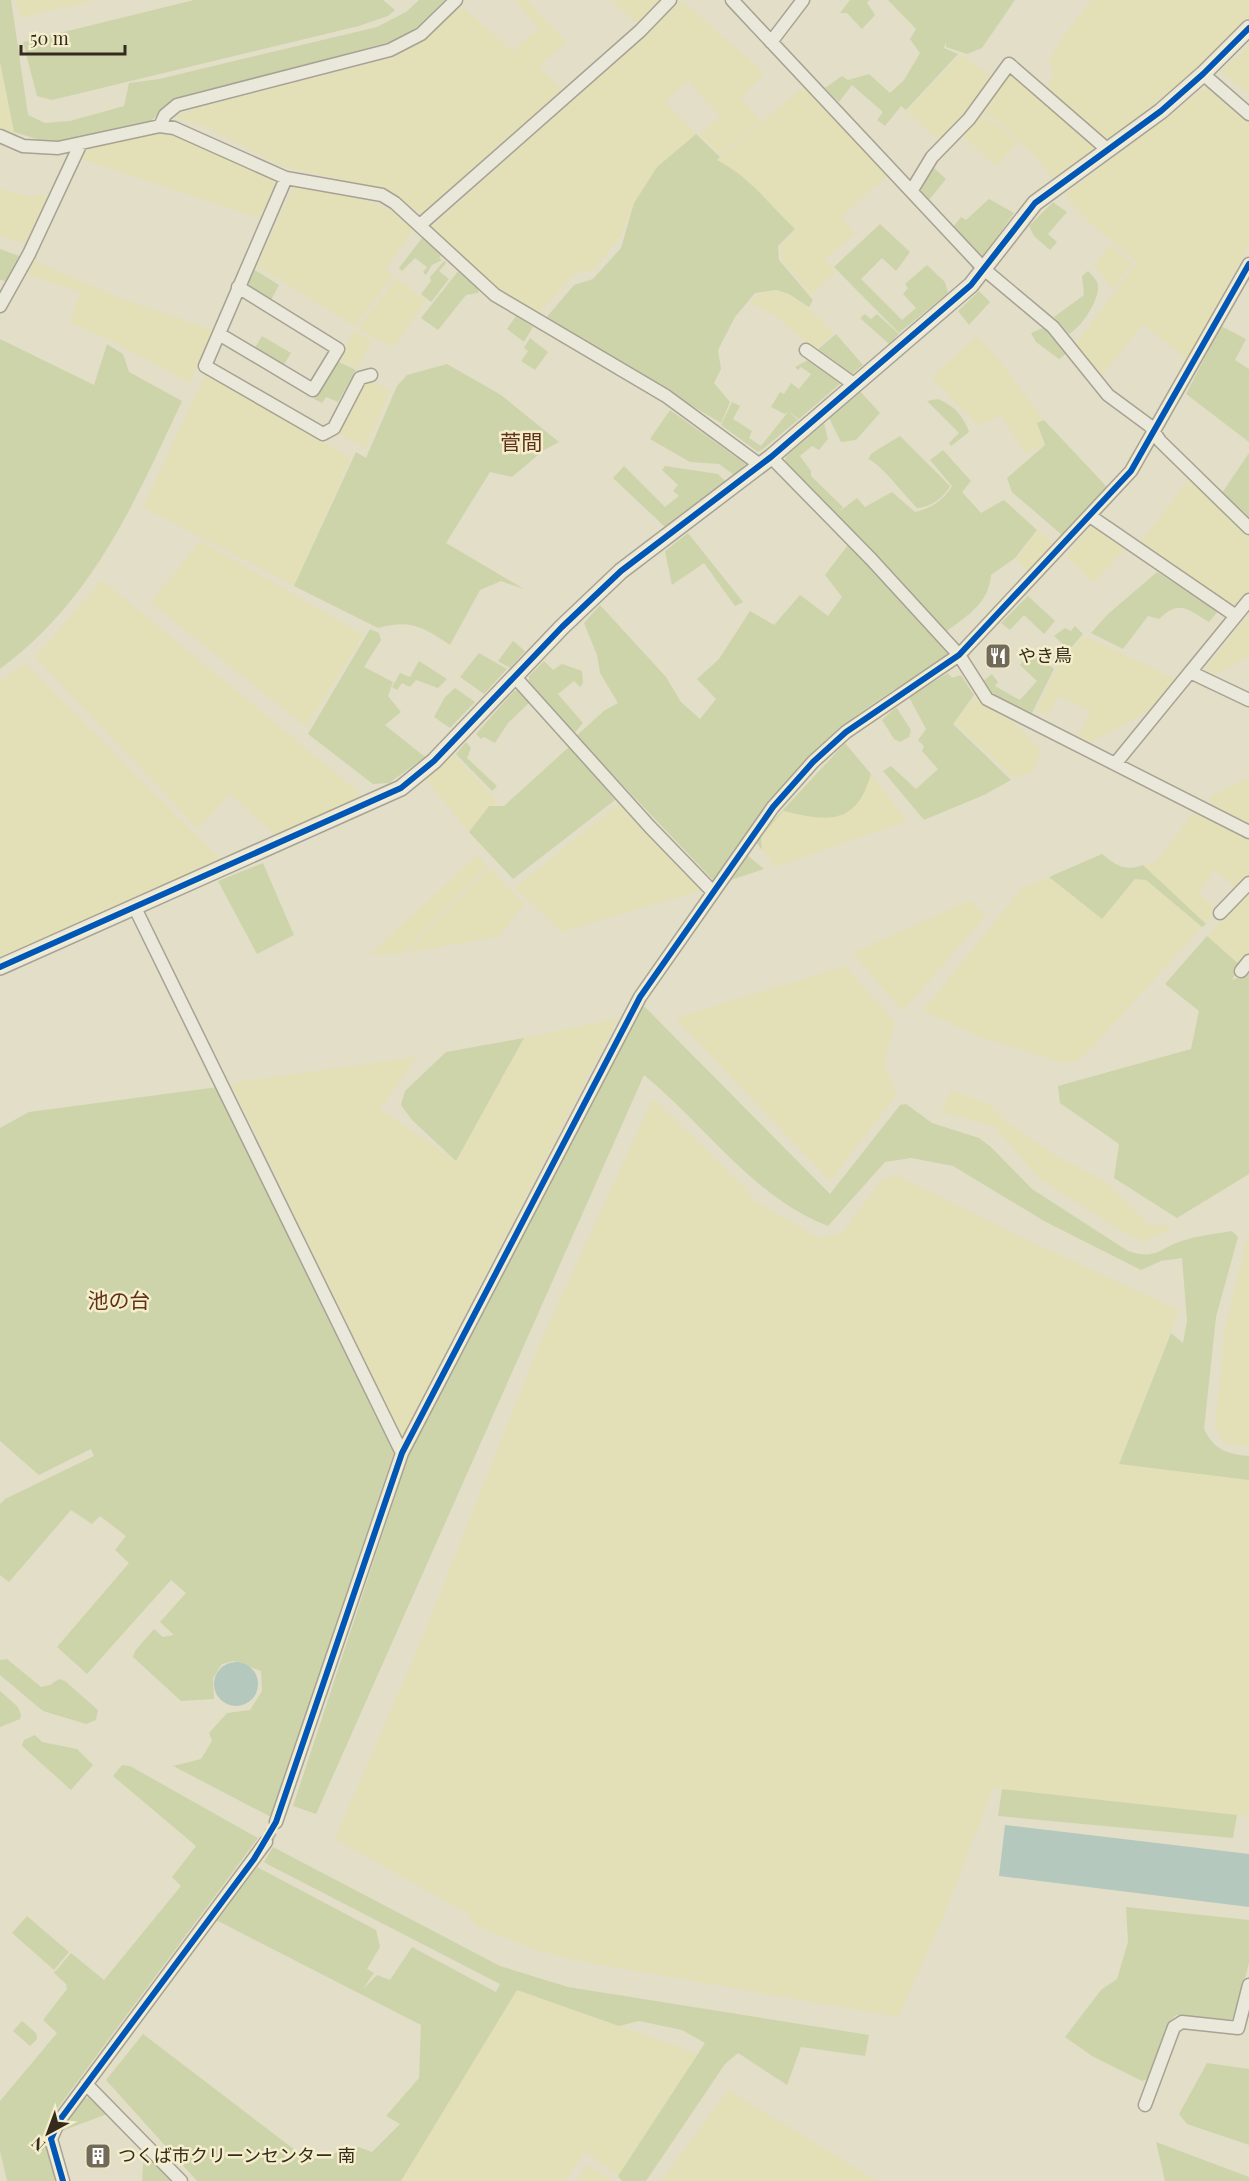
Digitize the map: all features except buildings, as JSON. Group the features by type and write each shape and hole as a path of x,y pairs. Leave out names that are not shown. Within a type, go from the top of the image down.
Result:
{"street":[{"path":"160,126 165,115 177,105 390,50 421,34 456,0"},
{"path":"420,225 640,31 670,0"},
{"path":"732,0 985,270 1053,327 1108,395 1154,432 1160,441 1249,528"},
{"path":"771,42 803,0"},
{"path":"0,967 401,788 434,761 562,627 621,571 765,461 951,303 985,270 1035,203 1161,111 1203,74 1249,28"},
{"path":"912,190 932,157 969,119 1009,64 1108,150"},
{"path":"1203,74 1249,114"},
{"path":"0,136 23,146 40,149 80,145 160,126 189,133 286,178 381,195 395,203 495,295 666,396 765,461 871,559 958,656 987,699 1249,832"},
{"path":"0,306 29,254 80,145"},
{"path":"286,178 206,366 323,434 333,428 360,378 371,375"},
{"path":"276,1822 402,1454 635,1006 712,891 773,807 813,762 846,732 958,656 1131,471 1249,264"},
{"path":"219,334 313,390 338,349 238,287"},
{"path":"806,350 855,385"},
{"path":"1090,516 1236,616"},
{"path":"1115,764 1249,600"},
{"path":"1190,672 1249,700"},
{"path":"515,677 650,827 712,891"},
{"path":"1220,913 1249,884"},
{"path":"135,908 402,1454"},
{"path":"63,2181 51,2139 59,2121 266,1842"},
{"path":"1145,2105 1174,2027 1182,2022 1238,2028 1249,1985"},
{"path":"86,2084 181,2181"}],"shaded area":[{"path":"16,0 98,0 20,18"},
{"path":"515,0 527,0 566,42 539,67 565,92 423,214 385,190 282,166 204,126 173,117 193,109 396,57 462,7 513,51 539,29"},
{"path":"611,0 660,0 638,25"},
{"path":"681,0 765,73 741,98 760,121 720,155 699,134 720,117 688,81 665,102 696,134 657,167 634,203 621,236 593,270 576,273 537,314 496,287 431,227 648,34"},
{"path":"1092,0 1249,0 1249,17 1200,67 1109,140 1101,138 1045,90 1054,75 1049,60 1065,33"},
{"path":"1249,45 1249,94 1221,72"},
{"path":"961,54 993,78 940,141 907,112"},
{"path":"0,62 14,132 13,135 0,129"},
{"path":"1008,74 1014,74 1091,142 1095,150 1053,179 1040,162 1001,123 978,111"},
{"path":"804,86 889,174 841,217 855,234 824,259 836,272 811,295 782,259 781,247 796,230 717,160"},
{"path":"1206,87 1249,122 1249,245 1188,360 1143,324 1102,376 1075,345 1137,262 1088,221 1066,197 1068,192"},
{"path":"978,115 1002,127 1018,143 996,166 962,136"},
{"path":"162,133 189,139 274,178 277,183 265,217 260,218 81,159 85,149"},
{"path":"293,188 339,194 374,203 396,212 415,228 385,269 393,276 355,326 257,266"},
{"path":"0,189 27,196 43,194 49,198 26,243 0,236"},
{"path":"1110,244 1132,263 1113,289 1095,266"},
{"path":"32,260 122,299 213,330 190,383 110,340 70,323 80,292 27,274"},
{"path":"397,278 426,301 393,348 358,328"},
{"path":"776,291 787,294 809,308 834,333 815,350 773,314 751,303 756,295"},
{"path":"354,331 372,340 357,369 338,359"},
{"path":"976,336 995,355 1044,420 1037,424 1044,446 1025,453 1001,415 979,426 932,378"},
{"path":"206,374 351,458 294,586 143,507"},
{"path":"370,380 391,391 365,448 339,433 363,382"},
{"path":"1189,479 1249,536 1249,592 1236,607 1140,543"},
{"path":"1091,526 1096,526 1126,548 1093,583 1066,556"},
{"path":"1038,530 1054,544 1029,573 1017,559"},
{"path":"201,541 364,635 306,727 150,602"},
{"path":"102,580 362,795 359,799 275,835 230,794 198,829 35,657"},
{"path":"1249,614 1249,656 1213,676 1205,669"},
{"path":"1084,636 1176,679 1151,710 1090,743 1077,738 1091,712 1059,696 1048,716 1036,710 1056,670"},
{"path":"25,663 221,860 0,957 0,682"},
{"path":"977,696 986,707 1015,723 1039,749 1040,752 1032,772 1015,778 954,722"},
{"path":"453,754 497,801 494,806 489,806 469,832 425,778"},
{"path":"871,774 907,821 775,867 762,850 761,837 783,811 866,790"},
{"path":"1249,777 1249,824 1209,803 1211,796"},
{"path":"621,802 705,889 562,932 515,888"},
{"path":"1193,813 1249,840 1249,875 1237,889 1214,870 1199,893 1216,910 1206,924 1143,865 1156,862"},
{"path":"478,855 487,866 403,954 369,955"},
{"path":"489,868 525,904 498,937 408,952"},
{"path":"1049,877 1102,919 1135,879 1146,880 1202,927 1087,1053 1075,1062 1064,1063 983,1038 923,1011 1021,889"},
{"path":"1249,892 1249,955 1240,965 1207,936"},
{"path":"971,900 985,916 903,1011 853,953"},
{"path":"845,966 895,1022 884,1063 897,1094 830,1181 675,1018"},
{"path":"618,1018 402,1437 231,1083 417,1057 380,1109 456,1161 524,1038"},
{"path":"951,1090 990,1105 1004,1120 1057,1156 1106,1182 1150,1226 1170,1225 1169,1230 1143,1242 1040,1179 994,1126 941,1112"},
{"path":"653,1098 748,1191 753,1200 819,1238 842,1233 881,1181 896,1175 1023,1238 1179,1310 1119,1464 1249,1480 1249,1816 993,1788 944,1915 898,2017 579,1961 536,1950 476,1926 467,1913 335,1839 424,1634 540,1343"},
{"path":"1249,1232 1249,1446 1226,1444 1215,1428 1226,1323"},
{"path":"236,1662 245,1663 252,1668 257,1675 257,1693 252,1700 245,1705 236,1706 227,1705 220,1700 215,1693 214,1684 215,1675 220,1668 227,1663"},
{"path":"1005,1825 1249,1854 1249,1907 999,1876"},
{"path":"517,1990 725,2064 646,2181 625,2181 585,2151 565,2181 401,2181"},
{"path":"728,2090 877,2181 661,2181"},
{"path":"587,2165 600,2173 614,2181 576,2181"}],"green space":[{"path":"0,0 11,0 28,115 45,123 70,121 124,106 129,83 159,79 377,27 406,12 419,0 445,0 418,26 398,40 173,99 151,121 63,141 43,141 14,132 0,62"},
{"path":"194,0 383,0 395,10 388,16 359,26 52,100 37,96 23,42"},
{"path":"850,0 869,0 867,3 875,15 862,29 847,13 840,13"},
{"path":"888,0 1015,0 982,48 967,54 946,47 946,42 944,48 958,54 906,110 901,106 885,126 877,120 883,112 852,85 839,102 825,88 842,76 848,80 869,74 890,93 904,80 920,53 910,39 916,29"},
{"path":"696,134 720,157 717,160 739,174 795,229 778,246 779,260 813,300 809,307 789,294 776,290 755,293 735,317 718,350 721,369 714,383 730,402 721,423 545,319 574,285 593,279 621,248 634,203 657,167"},
{"path":"933,167 946,179 929,200 921,191 923,182"},
{"path":"989,199 1014,213 982,258 953,227 961,217 966,220"},
{"path":"1053,202 1067,212 1048,234 1057,242 1050,250 1034,236 1029,226"},
{"path":"880,224 910,252 896,271 882,258 861,279 902,320 916,308 903,294 908,288 905,284 927,265 945,282 948,293 899,333 834,267"},
{"path":"422,238 441,255 439,258 442,260 432,265 426,275 423,272 427,267 415,258 402,271 399,268"},
{"path":"0,249 19,256 6,281 0,280"},
{"path":"444,261 446,263 439,271 449,279 431,302 421,294 431,281 430,277"},
{"path":"253,269 279,285 270,302 249,289 247,283"},
{"path":"459,270 479,289 478,293 466,295 438,330 421,318"},
{"path":"1088,271 1097,282 1097,295 1085,319 1069,334 1054,317 1084,295 1082,276"},
{"path":"979,291 990,302 969,325 958,311"},
{"path":"865,314 871,319 877,314 899,334 889,344 860,318"},
{"path":"516,316 533,327 524,342 507,329"},
{"path":"1221,326 1246,339 1235,360 1249,369 1249,442 1186,394"},
{"path":"1045,327 1066,354 1059,359 1036,342 1031,333"},
{"path":"836,334 863,365 852,374 816,351"},
{"path":"262,336 291,353 282,368 253,351"},
{"path":"530,338 548,352 535,370 521,361 528,351 524,348"},
{"path":"0,339 94,385 107,344 123,354 129,372 182,401 128,512 86,580 33,642 0,669"},
{"path":"808,360 841,379 841,383 799,419 789,412 798,420 763,449 758,452 721,425 732,402 740,406 733,419 752,431 749,438 761,446 788,412 785,414 771,407 780,392 784,394 791,383 799,389 811,374 801,367 798,370 795,367"},
{"path":"337,361 356,370 338,402 326,397 322,403 314,399"},
{"path":"447,364 501,395 559,442 544,450 512,477 490,472 446,543 524,589 501,581 480,590 450,645 416,626 399,624 378,628 294,586 356,452 366,458 397,386 407,375"},
{"path":"859,390 880,413 856,440 841,442 828,416"},
{"path":"938,399 957,412 969,432 951,446 949,443 959,433 927,401"},
{"path":"670,410 746,464 734,475 719,464 690,462 650,439"},
{"path":"1044,420 1107,487 1062,535 1012,492 1007,478 1045,445 1037,423"},
{"path":"824,423 828,439 819,450 812,446 800,456 811,471 811,476 843,507 840,511 857,498 865,507 892,492 915,512 926,509 941,500 952,486 930,460 943,450 971,481 962,492 981,513 1004,500 1037,530 1015,558 991,575 982,601 947,631 950,655 868,707 824,743 773,799 713,880 576,736 605,710 618,703 600,673 597,655 584,623 600,605 666,677 681,702 700,719 716,699 697,679 719,659 750,611 774,625 800,595 828,616 842,597 825,575 854,537 785,461 786,456"},
{"path":"900,436 950,486 941,498 927,506 917,508 886,473 868,459 872,453"},
{"path":"1249,453 1249,520 1222,493"},
{"path":"624,466 665,507 679,496 673,491 678,485 662,470 665,466 718,474 726,482 665,527 613,478"},
{"path":"688,533 743,602 735,606 704,563 672,585 665,551"},
{"path":"1157,572 1218,611 1209,622 1184,608 1173,609 1159,619 1148,616 1123,649 1091,633 1108,614"},
{"path":"1028,596 1055,621 1044,634 1024,615 1010,630 1001,623"},
{"path":"1075,626 1083,634 1069,650 1054,636 1065,628 1071,631"},
{"path":"370,629 379,633 381,640 364,667 393,682 388,696 401,712 385,725 425,757 389,783 373,784 308,734"},
{"path":"513,641 525,651 510,668 498,661"},
{"path":"1031,651 1054,669 1031,715 992,696 983,681 992,674 998,682 995,686 1020,700 1037,681 1020,665"},
{"path":"479,653 507,669 484,694 460,677"},
{"path":"419,661 447,679 438,688 416,680 410,687 402,683 397,690 392,687 400,673 410,677"},
{"path":"544,661 553,670 562,664 582,671 583,683 580,687 574,681 558,694 583,723 573,735 529,682 529,676"},
{"path":"948,673 952,678 961,675 974,695 953,724 1011,780 984,795 924,820 883,771 891,766 916,789 938,769 922,751 924,746 918,740 926,729 909,697"},
{"path":"455,688 475,702 450,728 434,717 445,697"},
{"path":"519,690 529,703 508,723 495,743 484,737 481,739 476,734 514,691"},
{"path":"896,707 911,730 909,737 900,742 894,739 882,720"},
{"path":"466,742 471,748 467,758 497,786 492,791 456,754"},
{"path":"845,743 871,774 857,804 848,812 826,818 783,811 761,837 762,850 756,842 760,835"},
{"path":"570,746 615,800 513,879 469,832 489,806 504,806"},
{"path":"746,854 764,869 731,880"},
{"path":"1102,854 1121,866 1131,868 1143,865 1206,924 1202,927 1146,880 1135,879 1102,919 1049,877"},
{"path":"263,863 294,935 257,954 218,881"},
{"path":"1207,936 1240,965 1232,980 1249,974 1249,1174 1177,1218 1114,1178 1119,1144 1060,1103 1058,1086 1191,1049 1199,1011 1165,984"},
{"path":"641,1007 645,1007 830,1194 900,1105 906,1104 932,1123 979,1138 991,1147 1032,1189 1128,1251 1152,1254 1191,1238 1232,1231 1238,1237 1216,1317 1204,1429 1212,1442 1222,1450 1249,1456 1249,1480 1119,1464 1171,1333 1183,1343 1187,1321 1182,1258 1161,1261 1141,1270 1046,1222 953,1166 911,1158 885,1162 828,1226 801,1213 753,1179 644,1075 316,1814 293,1806 408,1457"},
{"path":"524,1038 456,1161 412,1120 401,1105 405,1091 446,1052"},
{"path":"218,1087 394,1452 271,1817 173,1766 201,1759 212,1741 209,1733 227,1713 250,1710 262,1691 261,1671 234,1661 222,1664 213,1678 214,1699 181,1701 133,1657 135,1651 154,1629 163,1637 174,1635 160,1622 186,1593 171,1580 87,1674 57,1647 129,1563 115,1550 126,1536 100,1516 92,1524 71,1510 9,1582 0,1575 0,1504 5,1499 94,1456 91,1449 39,1475 0,1441 0,1128 29,1112"},
{"path":"7,1659 41,1687 50,1685 59,1679 65,1681 98,1710 96,1720 86,1724 43,1711 0,1675 0,1660"},
{"path":"0,1691 18,1707 21,1715 20,1719 0,1727"},
{"path":"35,1735 42,1742 77,1749 93,1765 71,1790 22,1746 24,1740"},
{"path":"122,1765 130,1766 258,1838 51,2117 46,2141 58,2181 7,2181 0,2151 0,2101 57,2033 43,2020 67,1989 66,1984 54,1973 71,1953 104,1980 181,1886 172,1877 196,1846 113,1776"},
{"path":"1002,1789 1237,1815 1233,1838 998,1816"},
{"path":"273,1847 500,1966 568,1987 869,2035 865,2056 801,2047 787,2085 738,2053 725,2064 646,2181 622,2181 618,2176 705,2043 682,2030 639,2021 619,2026 517,1990 401,2181 197,2181 106,2080 143,2034 308,2160 359,2147 372,2152 400,2124 386,2116 419,2078 421,2025 216,1920 257,1867 376,1930 380,1947 367,1969 374,1973 363,1989 377,1975 390,1980 412,1947 496,1992 500,1984 264,1862"},
{"path":"1126,1907 1249,1920 1249,1963 1235,2017 1230,2020 1176,2015 1170,2021 1148,2079 1142,2081 1092,2056 1065,2037 1101,1990 1117,1979 1128,1942"},
{"path":"27,1916 69,1952 54,1970 12,1933"},
{"path":"22,2021 36,2033 37,2039 30,2046 13,2031"},
{"path":"1207,2063 1249,2069 1249,2145 1187,2124 1179,2114"},
{"path":"91,2097 107,2114 62,2131 63,2125 85,2098"},
{"path":"1156,2142 1249,2177 1249,2181 1165,2181"},
{"path":"144,2152 172,2181 142,2181"}],"tunnel":[{"path":"266,1842 276,1822"}],"cycle path":[{"path":"0,967 401,788 434,761 562,627 621,571 771,457 971,285 1035,203 1161,111 1203,74 1249,28"},
{"path":"63,2181 51,2139 59,2121 254,1859 276,1822 402,1453 640,997 773,807 813,762 846,732 959,655 1131,471 1249,264"}],"place":[{"name":"やき鳥","path":"998,656"},
{"name":"つくば市クリーンセンター 南","path":"98,2156"}],"district":[{"name":"菅間","path":"521,443"},
{"name":"池の台","path":"119,1301"}]}
